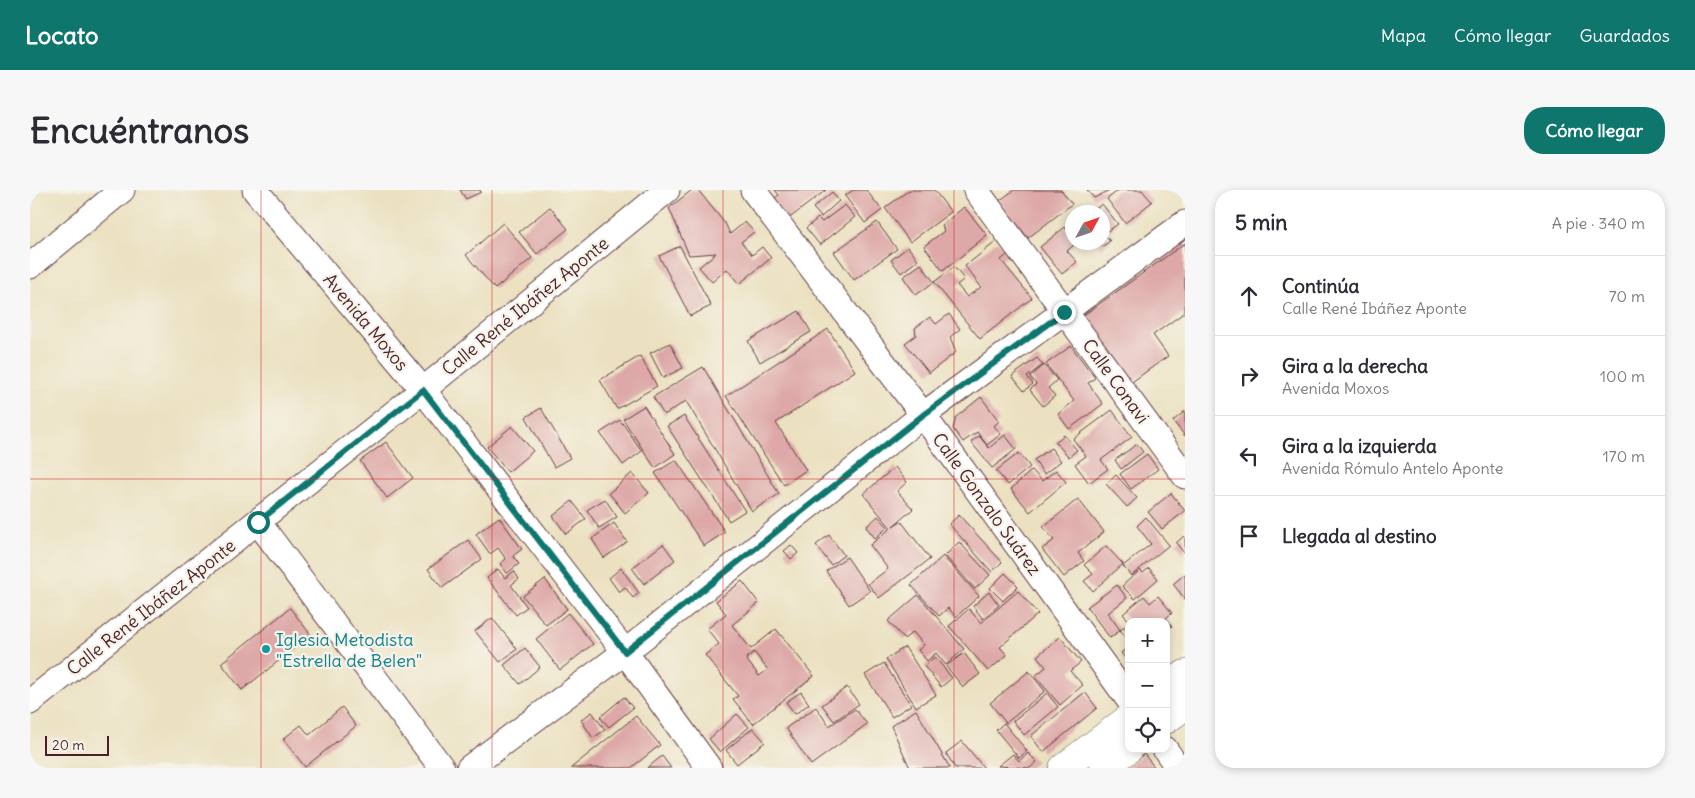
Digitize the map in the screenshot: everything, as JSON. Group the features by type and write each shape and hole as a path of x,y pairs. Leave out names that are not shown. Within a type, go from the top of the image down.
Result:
{"main road":[{"path":"1170,686 1185,674"},
{"path":"1170,717 1185,706"},
{"path":"1063,768 1125,721"},
{"path":"1104,768 1125,752"}],"street":[{"path":"30,266 122,190"},
{"name":"Avenida Moxos","path":"255,190 423,390 625,652 709,768"},
{"name":"Calle René Ibáñez Aponte","path":"30,702 423,390 667,190"},
{"name":"Calle Gonzalo Suárez","path":"753,190 923,415 1125,694"},
{"name":"Calle Conavi","path":"976,190 1185,476"},
{"path":"469,768 625,652 923,415 1185,223"},
{"path":"258,522 442,768"},
{"path":"1167,753 1178,768"}],"building":[{"path":"460,190 480,190 481,192 466,199"},
{"path":"692,190 698,190 726,225 730,234 745,222 754,232 741,242 752,255 762,247 771,258 739,284 727,269 712,282 699,267 716,253 689,255 669,208"},
{"path":"775,190 826,190 787,220 772,200 779,195"},
{"path":"853,190 866,190 882,210 865,223 845,196"},
{"path":"909,190 934,190 951,212 910,242 885,208"},
{"path":"1014,190 1061,190 1072,204 1065,205 1065,209 1028,238 999,201"},
{"path":"1087,190 1110,190 1094,198"},
{"path":"1119,190 1142,190 1152,202 1125,223 1107,199"},
{"path":"832,192 839,201 821,217 813,208"},
{"path":"845,205 855,217 820,245 806,228 818,218 822,222"},
{"path":"550,207 568,229 537,254 519,232"},
{"path":"964,207 987,235 943,271 924,246 944,231 942,225"},
{"path":"1110,214 1118,224 1110,230"},
{"path":"877,222 897,249 854,280 834,252"},
{"path":"503,223 532,258 495,289 466,255"},
{"path":"1065,227 1065,250 1068,250 1077,262 1062,274 1040,247"},
{"path":"997,241 1008,254 1001,260 1032,298 980,339 934,282 954,267 964,279 957,285 967,297 981,287 965,266"},
{"path":"1185,243 1185,312 1153,335 1168,356 1129,384 1081,317"},
{"path":"680,246 711,306 690,316 659,256"},
{"path":"908,247 918,260 901,273 891,260"},
{"path":"921,264 934,282 916,295 903,277"},
{"path":"799,311 811,332 760,362 748,341"},
{"path":"949,314 960,329 950,337 956,352 929,373 905,343 916,335 915,328 930,317 936,324"},
{"path":"828,329 855,371 776,423 806,470 784,485 726,396"},
{"path":"670,343 683,368 663,378 650,353"},
{"path":"1071,346 1095,378 1088,383 1103,404 1069,429 1058,414 1074,401 1046,364"},
{"path":"640,356 657,386 617,409 600,380"},
{"path":"1037,358 1043,365 1027,377 1033,384 1024,391 1012,376"},
{"path":"1044,365 1057,380 1048,388 1055,396 1043,406 1030,390 1036,384 1030,377"},
{"path":"703,367 779,494 752,511 686,401 664,415 653,397"},
{"path":"981,397 999,421 994,426 1001,434 987,445 977,432 963,442 953,429 956,417"},
{"path":"644,406 675,454 655,468 623,419"},
{"path":"541,408 570,458 554,467 526,417"},
{"path":"1112,410 1132,437 1101,460 1108,469 1089,483 1075,464 1086,456 1073,439"},
{"path":"1185,411 1185,436 1173,421"},
{"path":"684,416 745,511 729,521 667,426"},
{"path":"620,420 642,451 623,465 600,433"},
{"path":"512,426 533,451 508,472 487,447"},
{"path":"1005,435 1016,449 992,468 971,442 979,436 989,448"},
{"path":"1064,435 1077,450 1069,457 1055,442"},
{"path":"386,442 413,478 387,498 360,461"},
{"path":"1137,444 1143,452 1121,469 1115,460"},
{"path":"1051,448 1061,461 1044,474 1034,460"},
{"path":"1019,453 1030,467 1008,485 996,471"},
{"path":"1147,454 1158,469 1131,489 1120,474"},
{"path":"676,460 725,532 704,546 655,473"},
{"path":"895,467 907,482 897,491 913,509 893,526 901,521 930,559 879,598 868,584 888,569 870,545 891,528 863,494"},
{"path":"1032,470 1042,481 1056,470 1066,482 1030,512 1011,489"},
{"path":"632,473 649,493 625,513 609,493"},
{"path":"1116,475 1137,498 1127,507 1106,484"},
{"path":"1171,493 1185,511 1162,529 1148,512"},
{"path":"605,499 617,517 599,528 587,510"},
{"path":"1078,499 1104,532 1078,553 1084,561 1064,577 1042,549 1054,540 1043,527"},
{"path":"572,501 586,519 566,534 553,516"},
{"path":"959,515 1002,562 992,572 949,524"},
{"path":"878,516 888,527 875,538 866,527"},
{"path":"499,517 522,549 513,556 519,564 507,573 500,564 506,559 498,548 490,554 476,534"},
{"path":"1146,517 1169,545 1131,576 1123,566 1151,544 1137,526"},
{"path":"614,523 627,542 604,558 592,539"},
{"path":"829,535 844,555 831,565 816,545"},
{"path":"1185,537 1185,554 1176,543"},
{"path":"468,540 482,559 442,588 428,569"},
{"path":"959,542 990,575 975,589 945,556"},
{"path":"663,544 675,560 644,584 632,568"},
{"path":"791,545 798,553 791,559 784,551"},
{"path":"1106,546 1123,564 1093,591 1084,581 1093,574 1084,565"},
{"path":"943,556 979,596 956,617 948,608 939,616 911,585"},
{"path":"847,557 870,591 849,605 826,571"},
{"path":"621,568 639,593 633,598 625,587 619,592 609,578"},
{"path":"1149,568 1158,579 1135,599 1122,586 1140,570 1143,573"},
{"path":"498,569 505,578 514,571 519,579 511,585 527,607 516,615 487,578"},
{"path":"1005,573 1018,586 1003,601 990,588"},
{"path":"1185,574 1185,599 1173,584"},
{"path":"545,579 567,609 546,625 523,596"},
{"path":"742,581 759,603 732,625 751,649 776,629 814,676 753,724 733,699 738,696 705,655 719,644 707,629 726,614 716,601","holes":["754,652 768,670 759,676 746,659"]},
{"path":"1117,585 1127,598 1108,613 1120,630 1110,638 1087,607"},
{"path":"1018,591 1038,614 1000,647 1007,655 988,671 949,626 969,609 981,623"},
{"path":"989,592 999,605 983,619 973,606"},
{"path":"918,595 964,649 946,665 936,653 927,661 918,650 924,645 913,632 904,639 888,621"},
{"path":"1144,596 1150,603 1158,596 1172,613 1166,618 1126,618 1123,614"},
{"name":"Iglesia Metodista \"Estrella de Belen\"","path":"290,608 311,635 242,690 221,663"},
{"path":"568,613 593,644 560,670 536,639"},
{"path":"492,618 517,649 500,662 475,631"},
{"path":"1125,626 1125,636 1120,630"},
{"path":"1060,637 1081,662 1070,671 1083,685 1060,705 1035,676 1046,667 1037,656"},
{"path":"905,647 936,695 916,707 886,659"},
{"path":"525,648 540,667 520,684 504,665"},
{"path":"1125,650 1125,658 1121,653"},
{"path":"964,653 980,674 963,687 946,666"},
{"path":"935,657 952,678 941,687 924,666"},
{"path":"884,663 911,705 892,717 865,675"},
{"path":"1029,671 1045,691 1006,723 990,703"},
{"path":"847,687 859,704 834,721 822,705"},
{"path":"801,692 809,704 795,714 786,702"},
{"path":"1085,692 1097,708 1043,752 1031,736"},
{"path":"1047,693 1058,707 1024,735 1013,721"},
{"path":"624,697 633,708 609,727 600,717"},
{"path":"342,707 356,726 305,767 283,739 301,725 309,735"},
{"path":"816,707 829,726 855,709 867,724 811,765 786,728"},
{"path":"916,710 950,768 910,768 891,726"},
{"path":"592,712 605,730 593,738 581,720"},
{"path":"737,714 749,727 720,752 709,739"},
{"path":"636,716 660,745 631,768 571,768"},
{"path":"1004,723 1027,751 1019,758 996,730"},
{"path":"753,728 765,742 737,764 726,750"},
{"path":"962,741 984,768 955,768 946,753"},
{"path":"1028,753 1037,762 1030,768 998,766 1013,754 1019,761"},
{"path":"1144,754 1155,768 1125,768"},
{"path":"662,756 671,768 647,768"}],"place":[{"name":"Iglesia Metodista \"Estrella de Belen\"","path":"266,649"}],"route":[{"path":"258,522 423,390 625,652 923,415 1064,312"}]}
